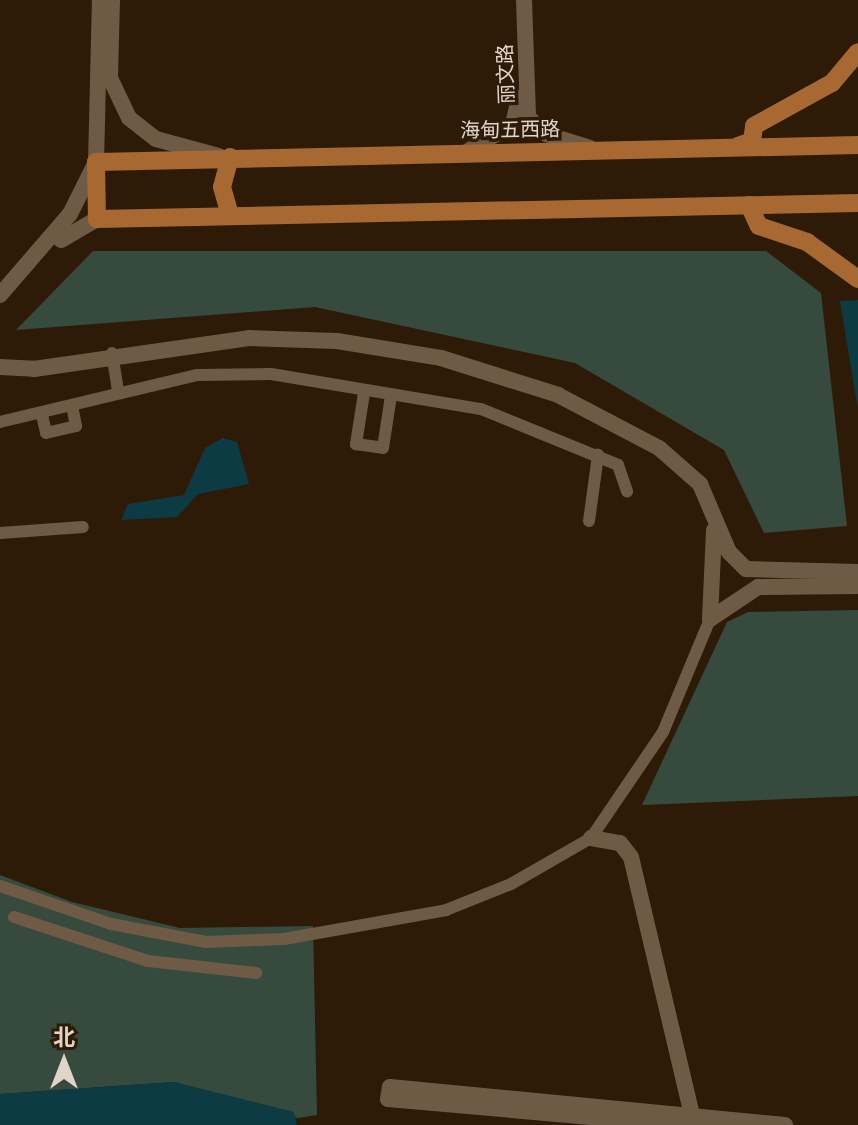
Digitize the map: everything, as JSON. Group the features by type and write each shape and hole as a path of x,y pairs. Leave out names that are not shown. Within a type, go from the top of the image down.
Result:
{"main road":[{"path":"738,146 753,140 754,126 832,83 858,52"},
{"name":"海甸五西路","path":"96,162 858,145"},
{"path":"222,215 222,187 227,157"},
{"path":"96,162 97,219 858,203"},
{"path":"749,205 759,226 807,242 858,279"}],"street":[{"path":"100,0 103,51 113,87 136,126 227,157"},
{"path":"0,295 70,214 96,162 103,51 112,0"},
{"name":"丽文路","path":"521,0 528,117 546,134 596,149"},
{"name":"丽文路","path":"467,152 516,119 521,0"},
{"path":"0,311 69,230 97,219"},
{"path":"0,378 112,356 302,339 389,348 487,371 592,411 674,459 700,484 729,552 746,569 858,572"},
{"path":"0,367 34,369 112,356 224,345 359,350 456,368 562,404 656,453 699,495 716,540 710,619 663,732 591,838 511,884 419,918 206,942 66,911 0,886"},
{"path":"112,356 118,391"},
{"path":"0,422 42,415 118,391 197,375 271,374 364,393 481,409 598,455 623,469 627,491"},
{"path":"364,393 356,444 383,448 391,396"},
{"path":"42,415 46,433 76,426 72,406"},
{"path":"589,521 598,455"},
{"path":"0,533 83,527"},
{"path":"710,619 758,587 858,586"},
{"path":"591,838 620,843 631,857 688,1120"},
{"path":"57,934 66,911"},
{"path":"14,917 57,934 203,970 256,973"},
{"path":"203,970 206,942"},
{"path":"688,1120 390,1087 388,1099 688,1120 785,1125"}],"green space":[{"path":"93,251 766,251 821,293 847,526 764,533 724,450 575,363 315,307 16,330"},
{"path":"858,610 858,796 642,805 727,622 748,612"},
{"path":"0,875 72,902 180,928 313,926 317,1115 298,1118 174,1082 0,1094"}],"water":[{"path":"858,300 858,410 840,301"},
{"path":"223,438 237,442 249,484 198,494 177,517 121,520 128,504 184,495 205,448"},
{"path":"174,1082 294,1112 297,1125 0,1125 0,1094"}]}
